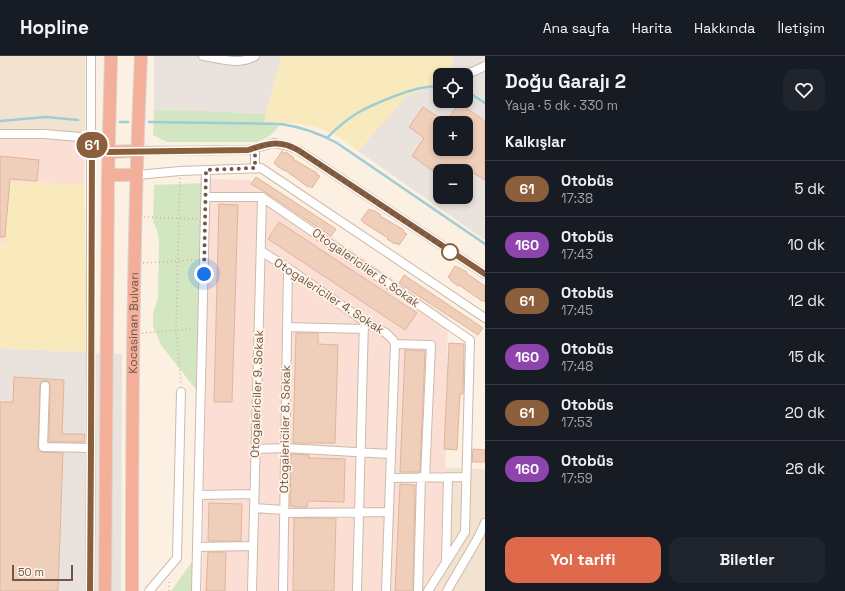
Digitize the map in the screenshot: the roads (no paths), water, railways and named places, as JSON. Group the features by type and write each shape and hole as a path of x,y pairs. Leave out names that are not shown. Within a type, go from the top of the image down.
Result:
{"highway":[{"path":"104,591 108,152 111,56"},
{"name":"Kocasinan Bulvarı","path":"132,591 134,333 141,56"},
{"path":"108,152 138,151"},
{"path":"108,175 137,175"}],"street":[{"path":"90,591 92,56"},
{"path":"203,56 241,61 255,56"},
{"path":"473,72 485,66"},
{"path":"0,134 44,134 92,138 108,152"},
{"path":"138,151 248,150 274,143 284,144 293,148 485,274"},
{"path":"255,148 255,168"},
{"path":"137,175 180,171 261,168 485,318"},
{"path":"196,591 206,170"},
{"path":"206,198 262,197"},
{"name":"Otogalericiler 9. Sokak","path":"252,591 262,197"},
{"name":"Otogalericiler 5. Sokak","path":"262,197 470,340 466,476"},
{"name":"Otogalericiler 4. Sokak","path":"261,251 288,268 364,325 386,333 393,340 394,344"},
{"name":"Otogalericiler 8. Sokak","path":"283,591 288,268"},
{"path":"287,327 364,325 357,591"},
{"path":"386,591 394,344 431,345 418,591"},
{"path":"45,386 43,447 91,448"},
{"path":"149,591 177,558 181,392"},
{"path":"256,448 285,448 390,454"},
{"path":"390,478 466,476 465,532 428,591"},
{"path":"446,562 448,477"},
{"path":"198,495 254,494"},
{"path":"254,508 284,511 388,512"},
{"path":"449,591 485,523"},
{"path":"479,536 485,530"},
{"path":"197,547 253,546"}],"waterway":[{"path":"327,138 343,123 358,112 412,90 433,87"},
{"path":"473,95 485,103"},
{"path":"0,121 46,117 78,120"},
{"path":"120,122 128,122"},
{"path":"149,122 281,124 310,131 337,143 485,244"}]}
